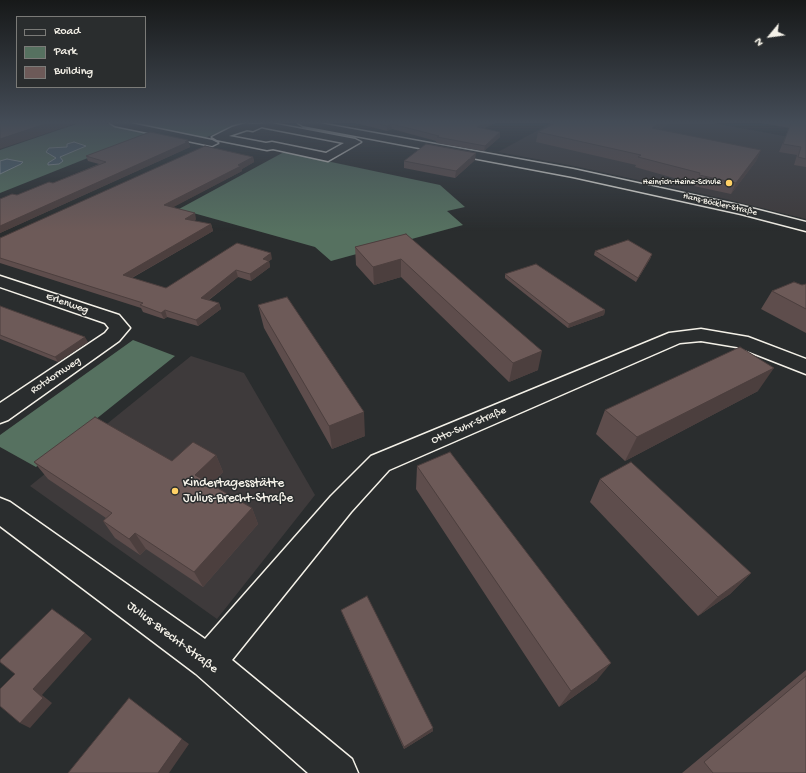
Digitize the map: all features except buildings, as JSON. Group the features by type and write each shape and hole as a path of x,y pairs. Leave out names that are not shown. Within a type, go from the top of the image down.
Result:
{"street":[{"name":"Hans-Böckler-Straße","path":"500,159 581,174 743,210 806,227"},
{"name":"Erlenweg","path":"0,281 112,319 120,328 112,337"},
{"name":"Otto-Suhr-Straße","path":"208,662 341,504 380,463 676,338 701,335 741,341 806,367"},
{"name":"Rotdornweg","path":"0,414 112,337"},
{"name":"Julius-Brecht-Straße","path":"0,510 208,662 338,773"}],"shaded area":[{"path":"536,159 806,159 806,219 730,200"},
{"name":"Kindertagesstätte Julius-Brecht-Straße","path":"191,356 244,373 315,495 217,619 30,486"}],"green space":[{"path":"0,159 85,159 0,193"},
{"path":"271,159 317,159 440,185 465,207 447,211 463,225 331,261 315,247 179,209"},
{"path":"133,340 175,356 36,467 0,447 0,435"}],"water":[{"path":"7,159 23,162 0,174 0,161"},
{"path":"54,159 62,159 63,161 59,164 48,165 48,163"}],"place":[{"name":"Heinrich-Heine-Schule","path":"729,183"},
{"name":"Kindertagesstätte Julius-Brecht-Straße","path":"175,491"}]}
